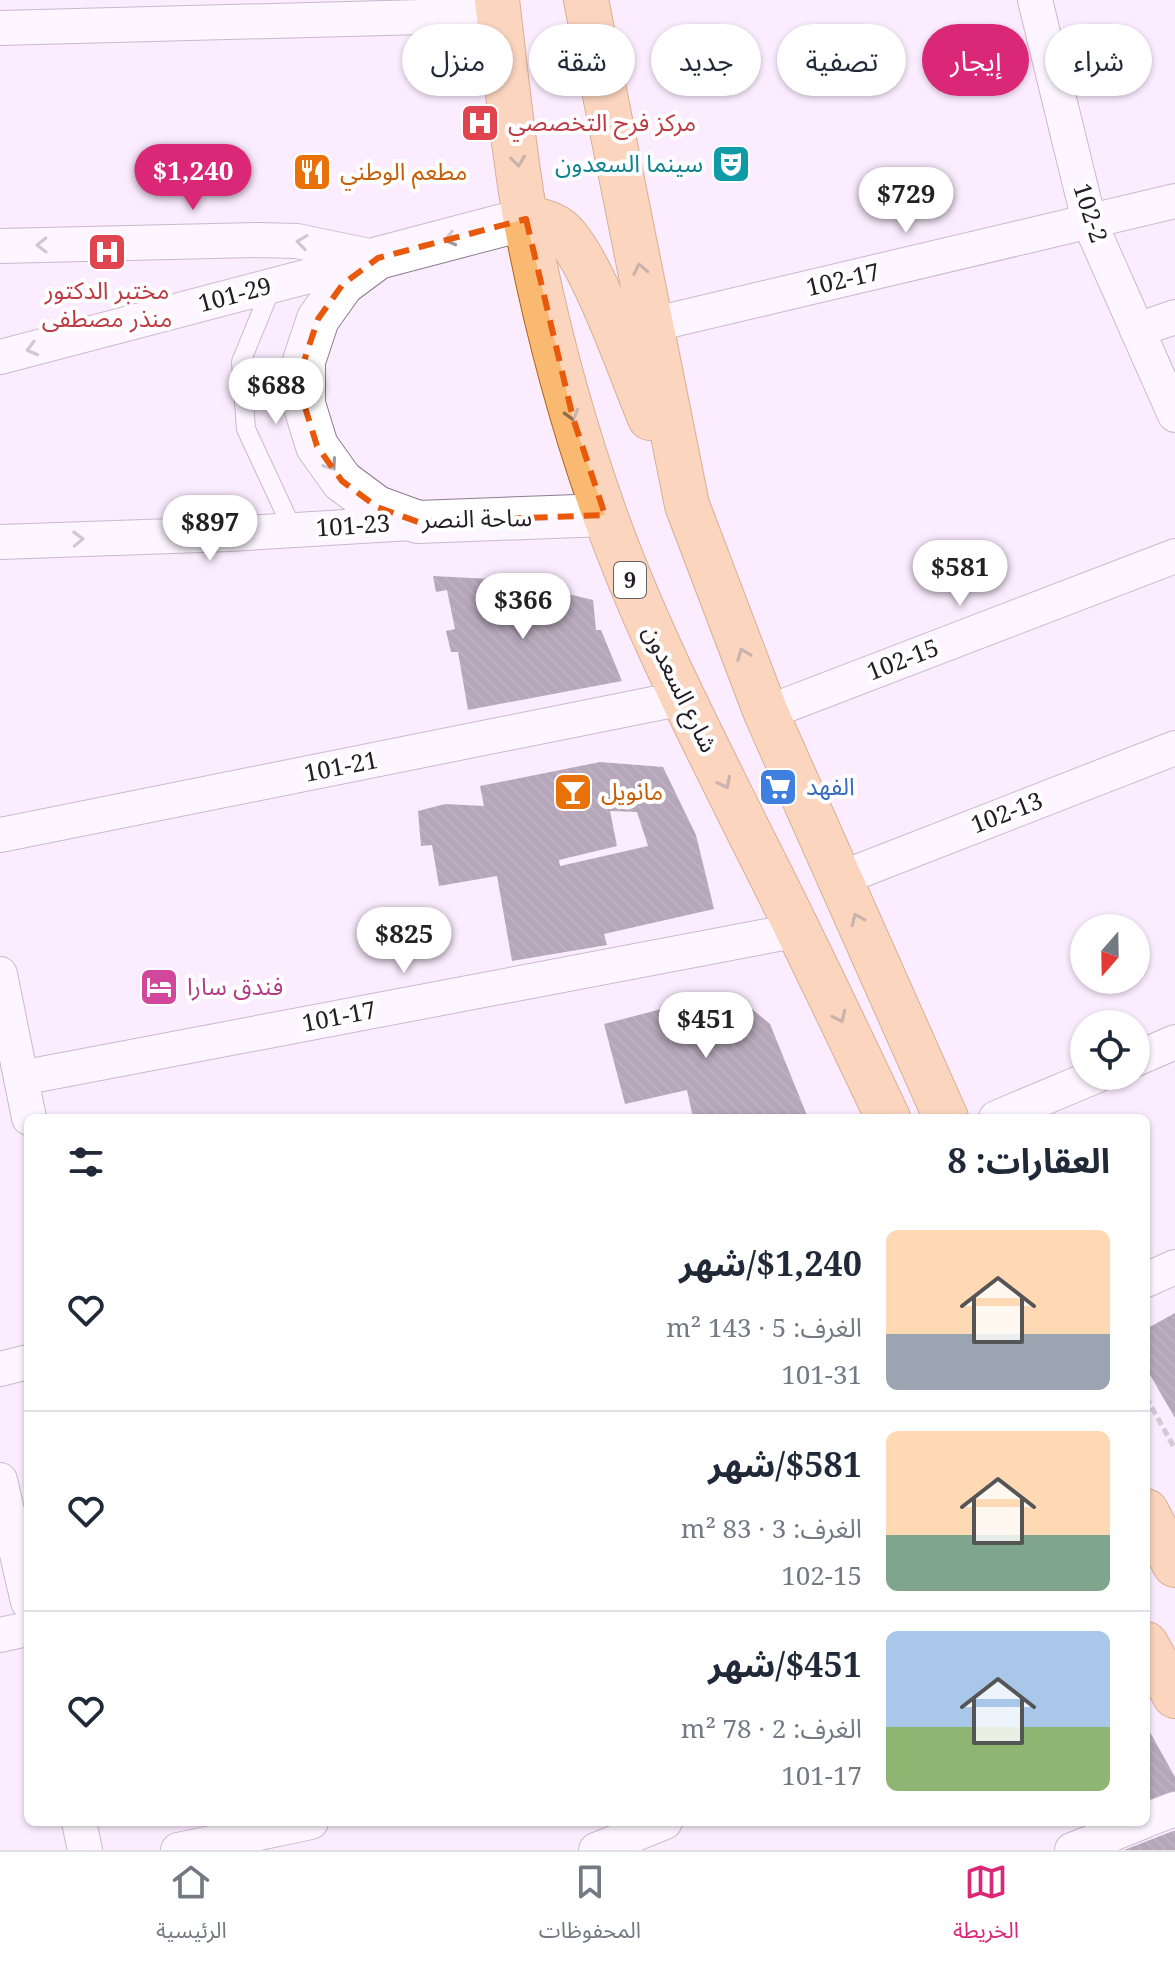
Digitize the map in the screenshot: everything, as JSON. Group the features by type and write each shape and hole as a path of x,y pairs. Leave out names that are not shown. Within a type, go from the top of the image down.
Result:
{"main road":[{"path":"586,0 687,505"},
{"name":"شارع السعدون","path":"498,7 526,219 546,319 573,418 605,515 641,608 683,698 799,930 886,1114"},
{"path":"526,219 544,221 562,231 590,274 687,505 766,713 944,1114"},
{"path":"1150,1518 1173,1559"},
{"path":"1150,1651 1175,1696"}],"street":[{"name":"102-2","path":"1035,0 1089,221 1175,415"},
{"path":"0,28 498,7"},
{"name":"102-17","path":"651,325 1175,201"},
{"name":"ساحة النصر","path":"526,219 378,258 343,284 318,319 304,361 304,404 317,446 342,481 377,507 418,522 605,515"},
{"path":"0,246 297,241 378,258"},
{"name":"101-29","path":"0,357 378,258"},
{"path":"1137,330 1175,317"},
{"name":"101-23","path":"0,542 418,522"},
{"name":"102-15","path":"766,713 1175,556"},
{"name":"101-21","path":"0,835 683,698"},
{"name":"102-13","path":"839,879 1175,748"},
{"name":"101-17","path":"21,1078 799,930"},
{"path":"0,974 28,1114"},
{"path":"1150,1053 1175,1042"},
{"path":"1006,1114 1070,1087"},
{"path":"1150,1278 1175,1267"},
{"path":"0,1369 24,1363"},
{"path":"0,1480 24,1585"},
{"path":"0,1635 24,1630"},
{"path":"1150,1819 1175,1809"},
{"path":"80,1826 85,1850"},
{"path":"178,1850 292,1826"},
{"path":"596,1850 655,1826"},
{"path":"1072,1850 1132,1826"}],"lane":[{"path":"272,286 241,362 246,429 293,530"}],"path":[{"path":"1150,1404 1175,1449"}],"highlighted area":[{"path":"526,219 573,418 605,515 418,522 377,507 342,481 317,446 304,404 304,361 318,319 343,284 378,258"}],"building":[{"path":"433,576 510,580 593,600 596,630 601,630 622,681 468,710 458,652 451,652 446,631 455,629 447,590 436,592"},
{"path":"600,762 663,767 696,835 714,909 604,934 607,945 512,961 497,876 439,886 432,845 421,846 418,811 445,804 484,806 480,786","holes":["610,811 637,812 648,846 560,866 559,860 617,846"]},
{"path":"719,994 746,1004 770,1024 806,1114 692,1114 687,1090 625,1104 604,1024"},
{"path":"1175,1313 1175,1418 1150,1375 1150,1327"},
{"path":"1150,1732 1175,1777 1175,1794 1150,1805"},
{"path":"1173,1831 1175,1850 1124,1850"}],"place":[{"name":"مركز فرح التخصصي","path":"480,123"},
{"name":"سينما السعدون","path":"731,164"},
{"name":"مطعم الوطني","path":"312,172"},
{"name":"مختبر الدكتور منذر مصطفى","path":"107,252"},
{"name":"الفهد","path":"778,787"},
{"name":"مانويل","path":"573,792"},
{"name":"فندق سارا","path":"159,987"}]}
